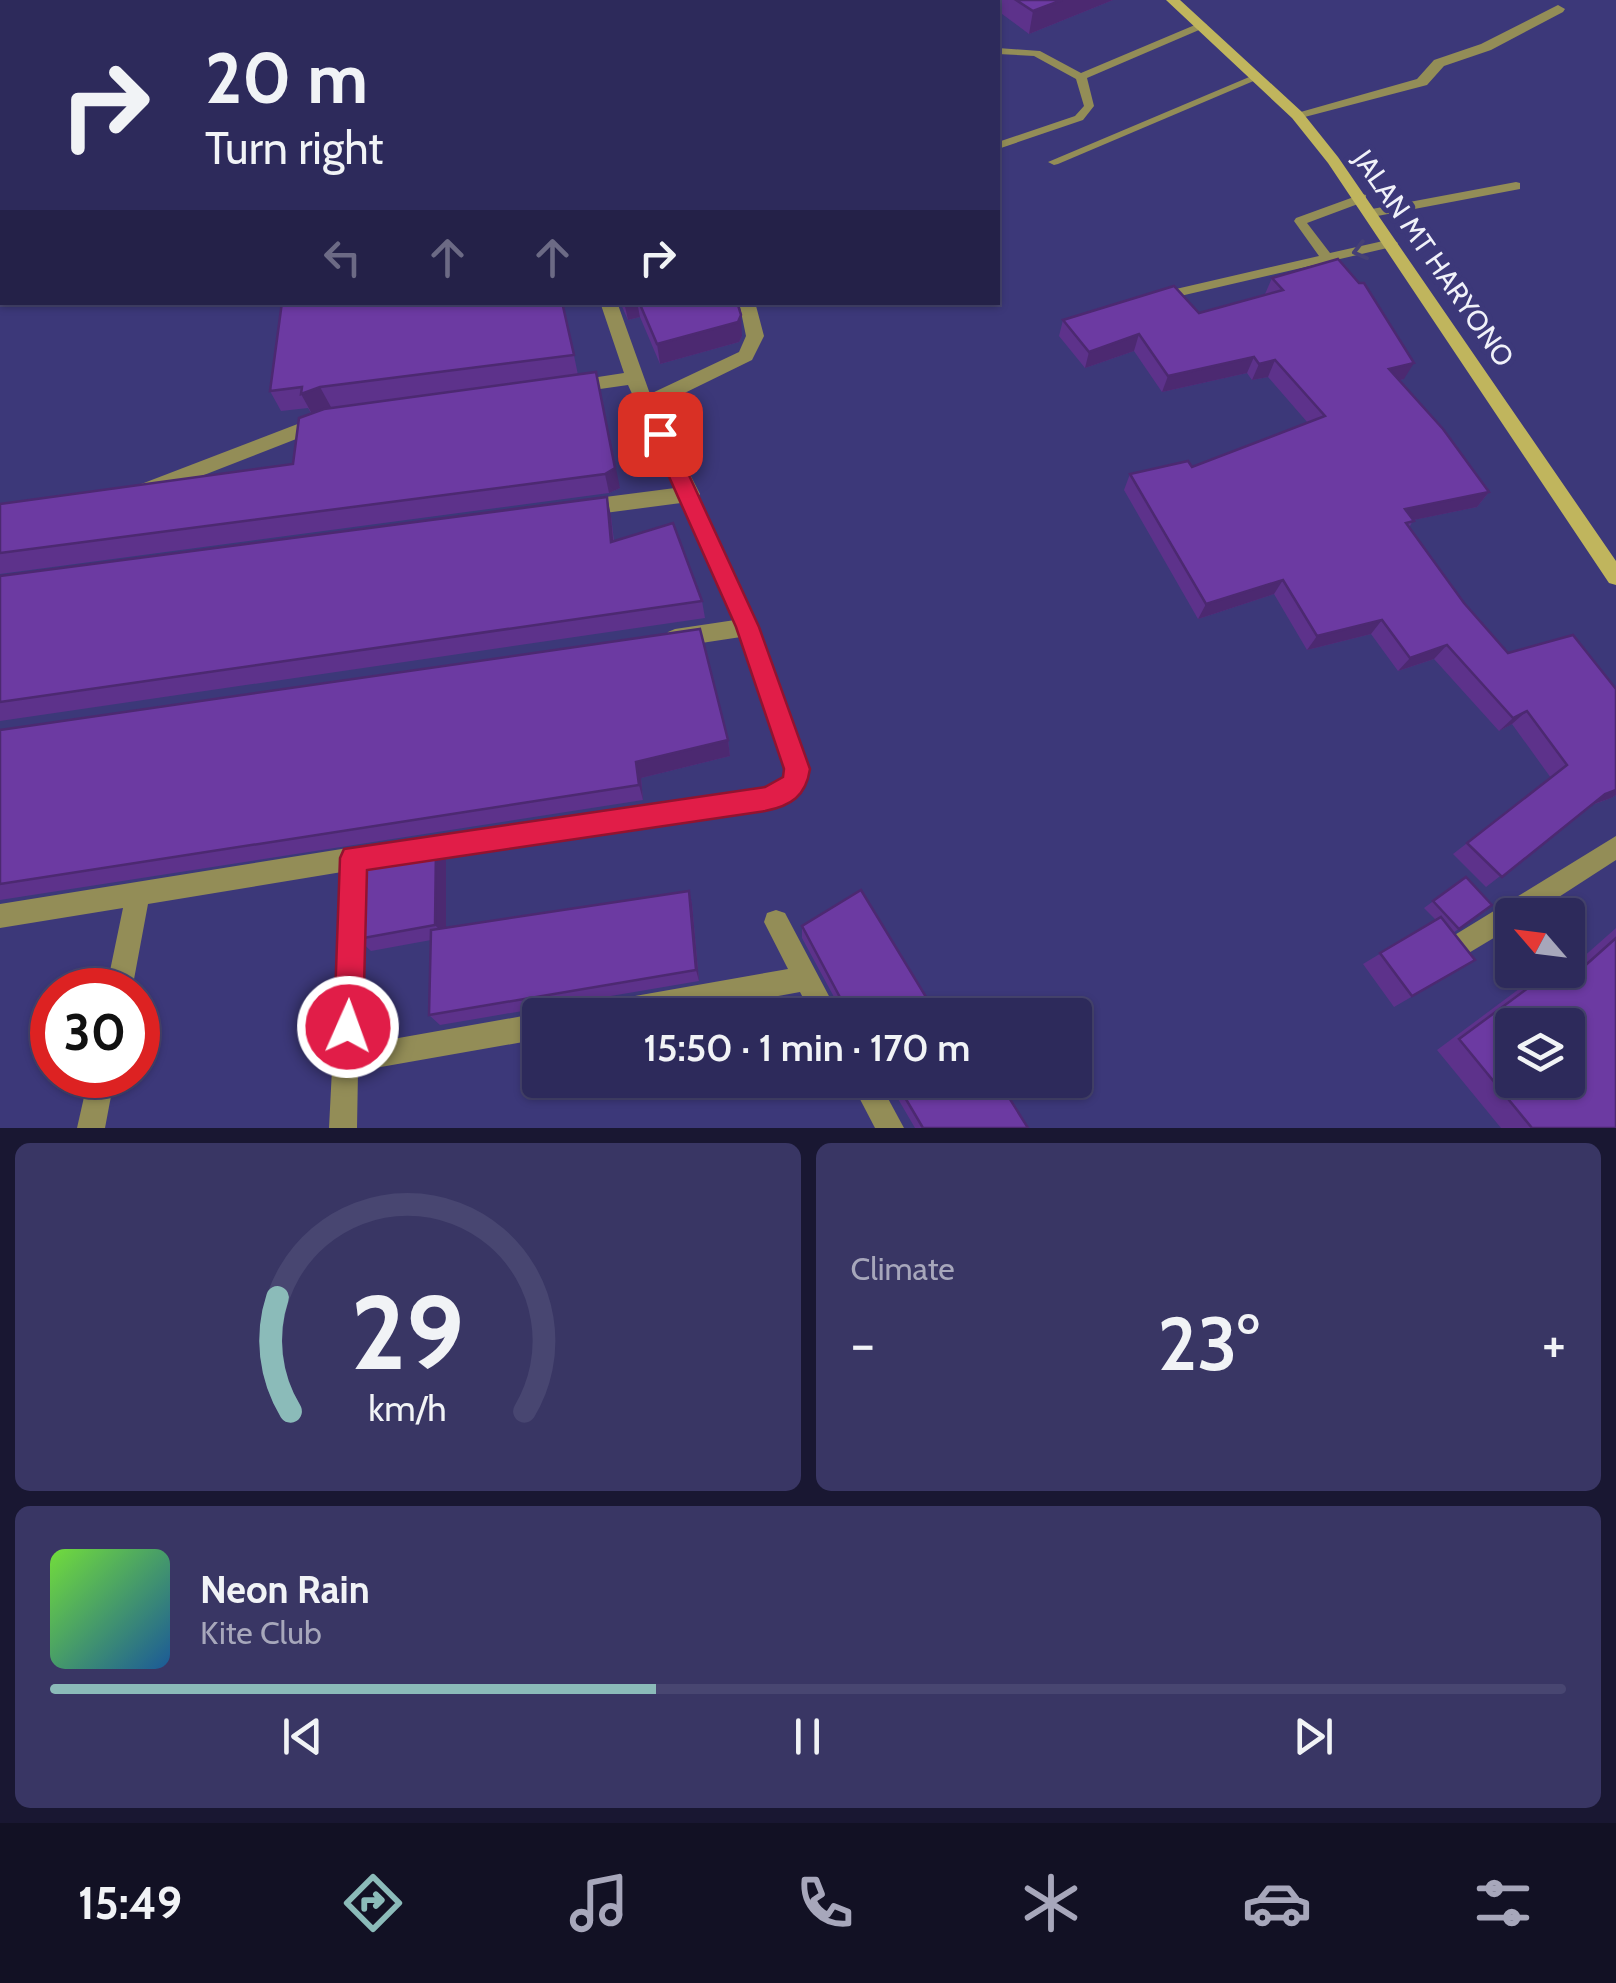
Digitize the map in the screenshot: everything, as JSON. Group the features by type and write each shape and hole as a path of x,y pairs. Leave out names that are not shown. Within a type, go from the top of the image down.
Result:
{"main road":[{"name":"JALAN MT HARYONO","path":"1172,0 1297,115 1367,206 1616,577"}],"street":[{"path":"1297,115 1422,82 1439,63 1486,47 1558,9"},
{"path":"0,916 354,858 781,796 795,783 797,769 748,627 634,378 609,305"},
{"path":"648,403 746,356 755,336 748,305"},
{"path":"558,388 634,378"},
{"path":"142,491 286,433 350,416"},
{"path":"552,512 690,494"},
{"path":"649,641 748,627"},
{"path":"1462,945 1616,847"},
{"path":"344,1128 354,858"},
{"path":"123,968 138,893"},
{"path":"776,922 816,998"},
{"path":"697,998 805,979"},
{"path":"347,1060 522,1029"},
{"path":"91,1128 97,1098"},
{"path":"873,1098 890,1128"}],"lane":[{"path":"1080,77 1202,25"},
{"path":"1000,51 1036,52 1080,77 1089,106 1086,113 1000,145"},
{"path":"1054,162 1258,76"},
{"path":"1328,259 1300,221 1367,206 1516,186"},
{"path":"1142,301 1392,243"}],"building":[{"path":"1016,0 1062,0 1033,11"},
{"path":"1338,259 1359,283 1364,283 1414,363 1389,369 1443,429 1489,492 1405,509 1414,521 1406,523 1464,603 1508,653 1573,635 1616,689 1616,790 1605,794 1502,877 1467,843 1567,765 1527,711 1513,718 1447,645 1410,658 1382,620 1317,636 1283,580 1206,604 1130,474 1188,461 1192,467 1325,416 1275,360 1259,364 1254,357 1168,376 1139,334 1089,352 1063,320 1174,286 1199,313 1283,290 1272,278"},
{"path":"282,305 563,305 574,355 320,387 301,394 302,387 270,391"},
{"path":"640,305 738,305 741,315 738,322 657,344"},
{"path":"596,372 615,468 605,474 0,553 0,504 293,464 299,418 324,409"},
{"path":"607,497 611,542 673,523 702,601 0,702 0,576"},
{"path":"700,629 728,740 636,762 639,785 0,884 0,730"},
{"path":"436,846 435,925 358,939 362,857"},
{"path":"1466,877 1492,905 1459,929 1433,901"},
{"path":"861,890 927,998 840,998 802,926"},
{"path":"689,891 696,970 429,1015 431,930"},
{"path":"1441,917 1475,960 1412,996 1380,953"},
{"path":"1616,938 1616,1128 1532,1128 1507,1098 1585,1098 1585,1008 1501,1008 1528,988 1585,988 1585,966"},
{"path":"1495,1012 1495,1083 1459,1039"},
{"path":"905,1098 1009,1098 1028,1128 923,1128"}],"route":[{"path":"348,1027 354,858 726,806 781,796 795,783 797,769 748,627 660,434"}]}
